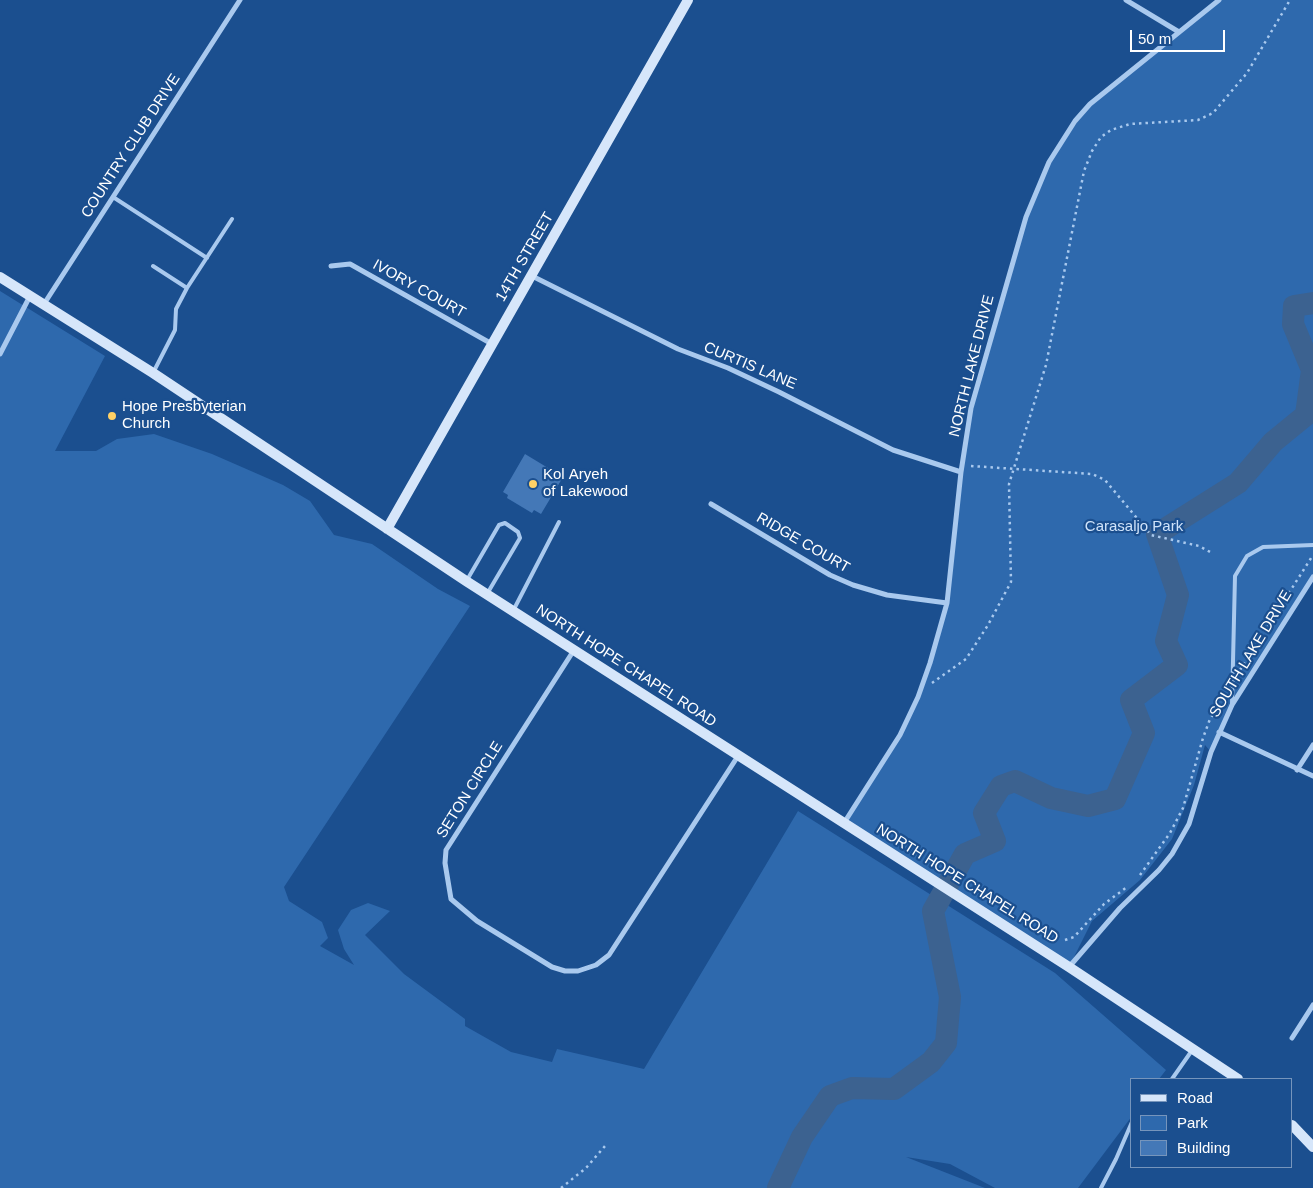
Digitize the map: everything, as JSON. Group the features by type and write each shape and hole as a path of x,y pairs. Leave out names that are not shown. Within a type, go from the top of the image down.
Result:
{"main road":[{"name":"14TH STREET","path":"387,529 688,0"},
{"name":"NORTH HOPE CHAPEL ROAD","path":"0,277 153,373 466,581 1069,967 1236,1078"},
{"path":"1293,1126 1313,1147"}],"street":[{"name":"COUNTRY CLUB DRIVE","path":"43,305 240,0"},
{"path":"1126,0 1179,32"},
{"name":"NORTH LAKE DRIVE","path":"843,824 900,735 920,692 947,603 961,472 971,408 1026,217 1049,162 1076,121 1090,104 1219,0"},
{"name":"IVORY COURT","path":"332,266 350,264 493,344"},
{"name":"CURTIS LANE","path":"532,276 678,349 728,368 780,392 893,450 961,472"},
{"path":"0,354 30,296"},
{"name":"RIDGE COURT","path":"711,504 830,574 853,585 887,595 947,603"},
{"name":"SOUTH LAKE DRIVE","path":"1069,967 1120,908 1159,870 1172,854 1189,824 1219,732 1232,705 1313,578"},
{"name":"SETON CIRCLE","path":"574,650 446,850 445,864 451,899 477,920 552,967 578,971 596,965 609,955 738,756"},
{"path":"1219,732 1313,776"},
{"path":"1297,770 1313,745"},
{"path":"1292,1038 1313,1004"}],"lane":[{"path":"113,197 207,258"},
{"path":"153,373 175,330 176,309 186,288 232,219"},
{"path":"153,266 186,288"},
{"path":"466,581 499,525 505,522 518,532 520,538 487,594"},
{"path":"513,611 559,522"},
{"path":"1232,705 1235,576 1247,556 1263,547 1313,545"},
{"path":"1173,1078 1193,1049"},
{"path":"1101,1188 1130,1127"}],"path":[{"path":"920,692 966,659 1006,593 1012,573 1009,484 1046,365 1084,171 1092,151 1102,137 1111,130 1130,124 1198,120 1213,113 1246,73 1290,0"},
{"path":"962,466 1092,474 1105,480 1151,535 1199,546 1212,553"},
{"path":"1139,876 1155,857 1178,816 1208,725 1313,555"},
{"path":"1065,940 1074,937 1104,904 1134,882"},
{"path":"560,1188 586,1168 605,1146"}],"green space":[{"name":"Carasaljo Park","path":"1218,0 1313,0 1313,577 1232,705 1211,752 1205,745 1194,785 1172,839 1140,880 1092,921 1069,967 843,824 890,752 918,697 947,603 969,414 1026,217 1049,162 1090,104"},
{"path":"0,291 105,356 55,451 96,451 117,439 154,434 212,454 283,485 310,501 334,535 372,544 438,589 470,606 284,887 289,901 322,922 328,938 320,946 354,965 344,949 338,930 351,910 368,903 390,911 365,935 404,974 465,1019 465,1026 511,1052 552,1062 557,1049 644,1069 798,811 1055,973 1166,1070 1160,1078 1130,1078 1130,1119 1078,1188 995,1188 950,1164 906,1157 985,1188 0,1188"}],"building":[{"name":"Kol Aryeh of Lakewood","path":"525,454 563,477 541,514 534,510 532,513 507,498 508,495 503,492"}],"waterway":[{"path":"778,1188 802,1137 830,1096 852,1088 894,1089 931,1062 946,1043 950,997 933,911 965,854 995,841 984,813 1001,786 1015,781 1051,798 1088,806 1115,799 1144,733 1131,700 1177,665 1166,641 1178,595 1157,534 1238,483 1273,442 1306,415 1312,370 1293,324 1294,306 1313,303"}],"place":[{"name":"Hope Presbyterian Church","path":"112,416"},
{"name":"Kol Aryeh of Lakewood","path":"533,484"}]}
